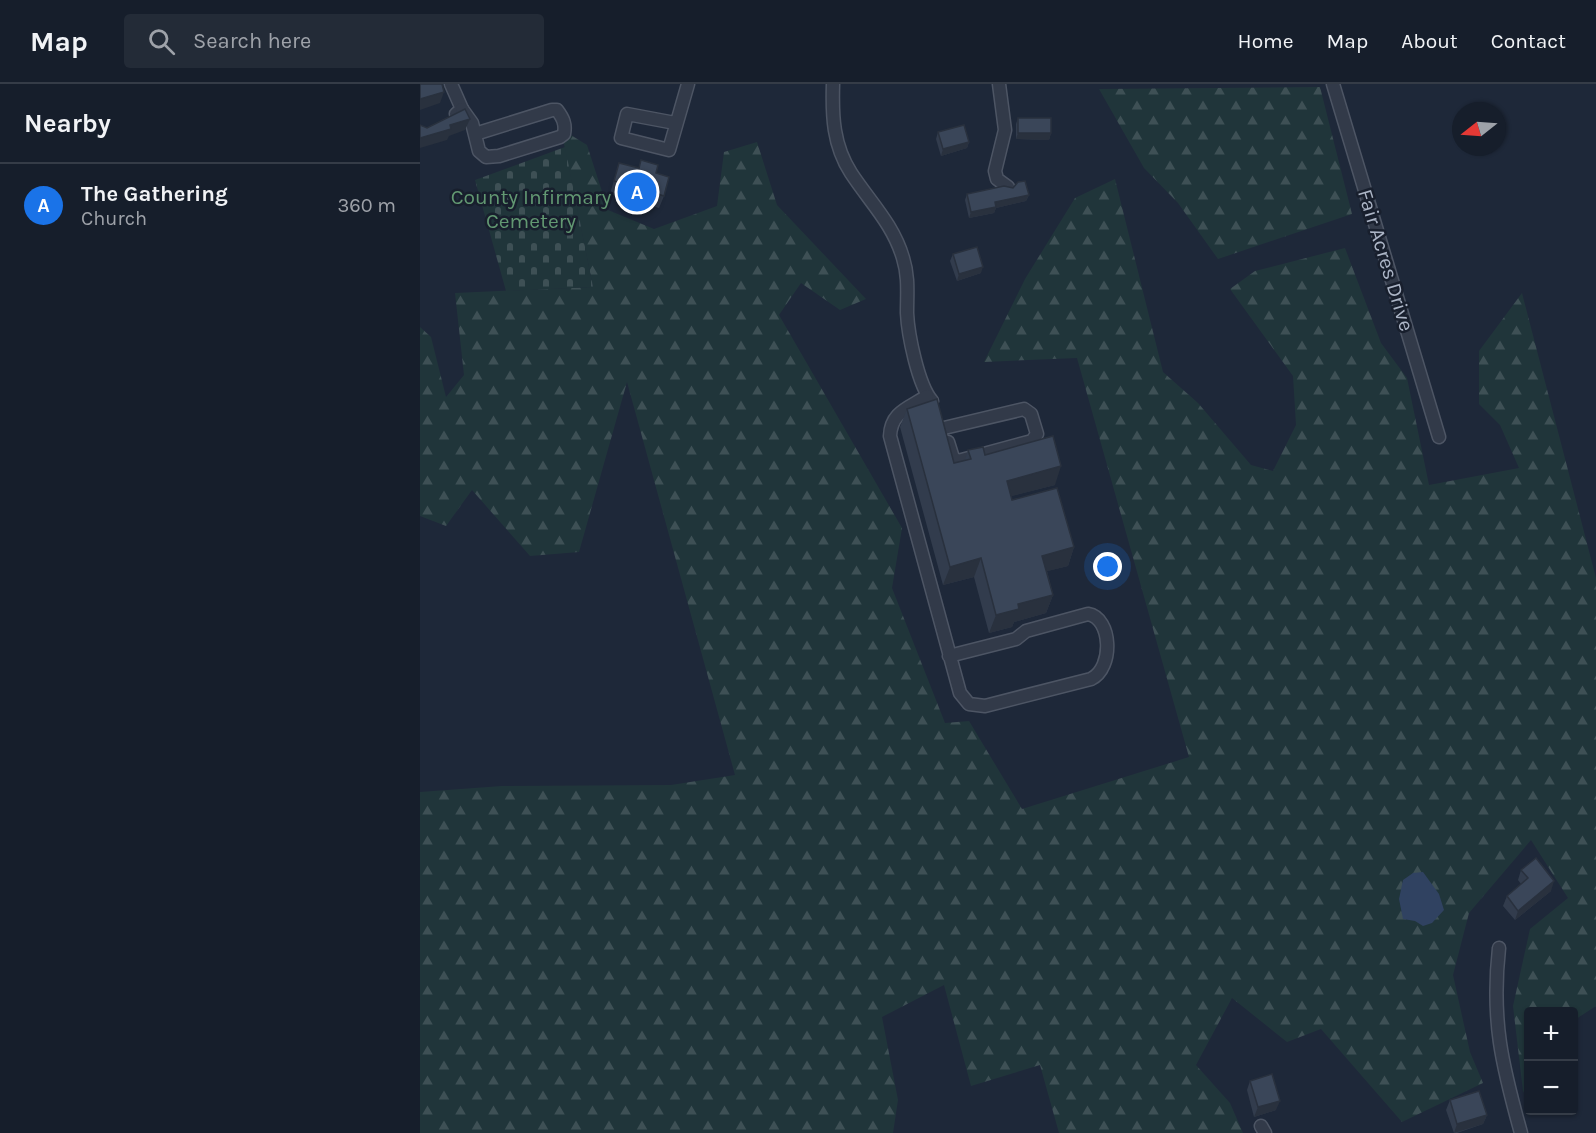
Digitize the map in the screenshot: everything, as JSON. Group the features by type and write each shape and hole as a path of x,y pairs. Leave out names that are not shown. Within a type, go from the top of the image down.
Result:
{"street":[{"path":"451,84 462,109 472,123 479,151 491,158 560,137 565,128 563,118 557,110 552,110 476,134"},
{"path":"675,123 627,114 621,138 669,150 688,84"},
{"path":"833,84 833,122 838,146 850,172 886,218 904,261 910,333 927,396 938,410 953,458 958,461 1032,441 1036,437 1031,414 1024,409 944,428"},
{"path":"999,84 1005,130 994,171 997,179 1008,187"},
{"name":"Fair Acres Drive","path":"1333,84 1438,437"},
{"path":"448,120 462,109"},
{"path":"927,396 896,415 892,420 890,436 950,656 962,697 969,704 981,707 1094,678 1106,666 1107,647 1099,620 1094,615 1085,614 1024,631 1016,639 950,656"},
{"path":"1499,948 1495,979 1496,1030 1521,1133"}],"green space":[{"path":"1320,87 1352,214 1218,259 1178,203 1144,168 1099,89"},
{"path":"561,129 587,145 608,210 654,229 717,206 724,152 757,142 777,205 866,299 840,310 801,283 779,315 902,528 892,588 945,723 969,721 1022,809 1189,757 1077,358 984,362 1025,279 1075,198 1115,179 1163,372 1198,403 1251,465 1273,471 1296,425 1293,376 1230,289 1255,271 1345,248 1381,343 1407,378 1429,485 1519,468 1500,425 1479,404 1479,351 1522,293 1596,578 1596,1006 1578,1018 1578,1007 1524,1007 1524,1093 1513,1006 1530,929 1568,898 1531,840 1469,913 1453,975 1470,1052 1483,1083 1402,1122 1321,1029 1287,1042 1232,998 1196,1065 1230,1103 1243,1133 1059,1133 1040,1065 971,1086 944,985 882,1017 898,1100 893,1133 420,1133 420,792 502,786 671,785 735,775 627,382 579,552 530,556 472,490 446,526 420,516 420,327 431,337 446,397 464,375 455,293 593,287"},
{"name":"County Infirmary Cemetery","path":"565,147 593,287 506,291 475,180"}],"water":[{"path":"1423,872 1439,894 1444,910 1432,923 1423,926 1415,921 1403,919 1399,899 1403,880 1413,873"}],"building":[{"path":"420,84 442,84 444,92 420,99"},
{"path":"465,109 470,119 450,125 451,129 420,138 420,125 427,128"},
{"path":"1018,118 1051,118 1051,133 1018,133"},
{"path":"964,125 969,142 943,149 938,132"},
{"path":"641,160 658,165 656,173 669,177 664,196 614,181 619,163 639,168"},
{"path":"1025,181 1029,195 995,202 996,207 971,212 967,194 1004,186 1013,188 1018,182"},
{"path":"977,247 983,267 959,274 953,254"},
{"path":"937,399 954,463 971,459 968,450 983,447 985,455 1053,436 1061,466 1007,481 1012,500 1057,488 1074,547 1042,556 1053,595 1018,604 1019,609 996,615 981,558 950,567 907,409"},
{"path":"1536,858 1554,881 1518,911 1507,896 1528,878 1521,870"},
{"path":"1272,1074 1280,1101 1258,1107 1250,1081"},
{"path":"1479,1091 1487,1115 1457,1124 1450,1100"}],"place":[{"name":"The Gathering","path":"637,192"}]}
